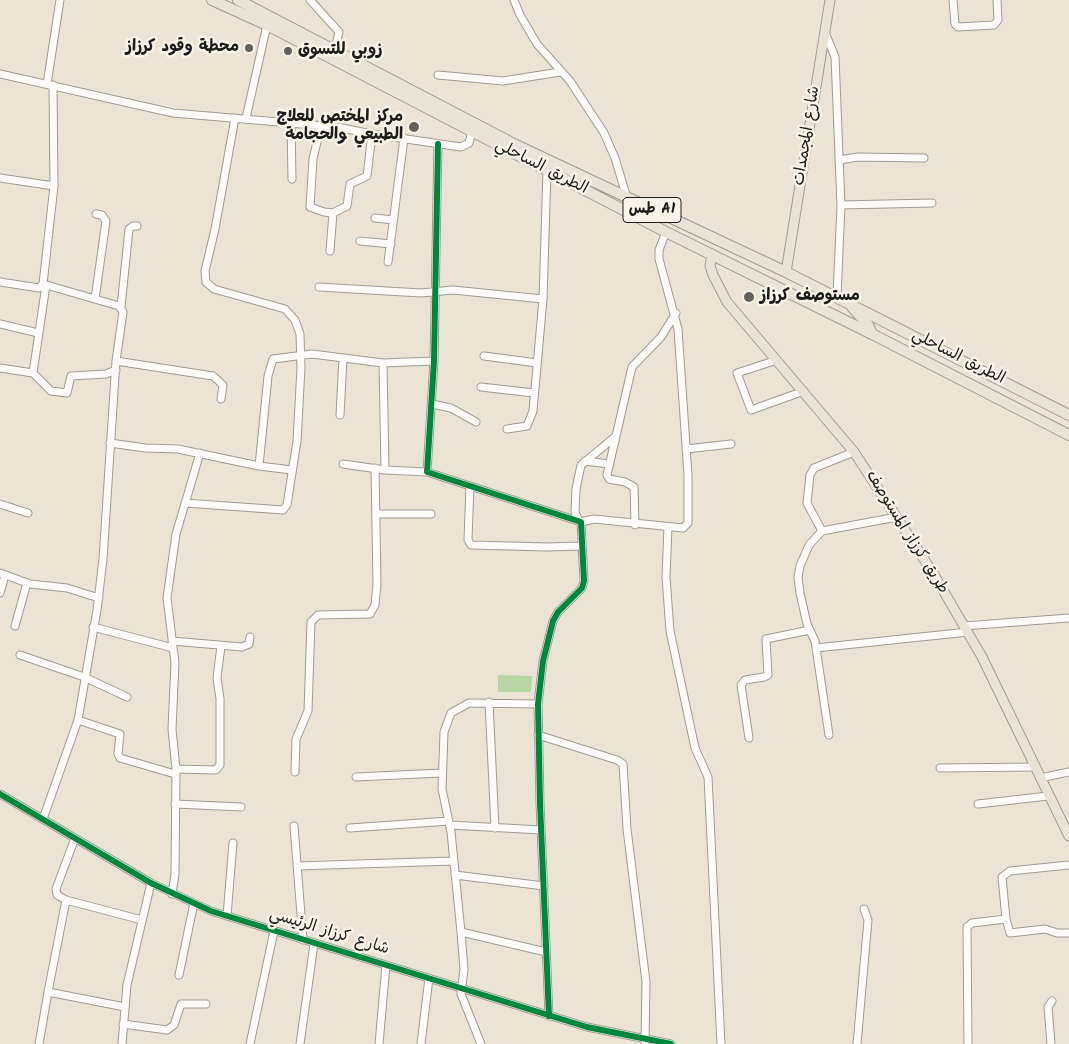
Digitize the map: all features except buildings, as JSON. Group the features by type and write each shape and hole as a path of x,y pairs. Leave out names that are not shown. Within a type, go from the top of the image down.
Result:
{"highway":[{"name":"الطريق الساحلي","path":"212,0 267,25 472,127 786,272 1069,415"},
{"name":"الطريق الساحلي","path":"238,0 335,49 547,171 1069,435"},
{"name":"الطريق الساحلي","path":"847,302 868,325 872,334"}],"main road":[{"name":"شارع المجمدات","path":"786,272 830,0"},
{"name":"طريق كرزاز المستوصف","path":"712,254 710,266 721,293 740,319 804,391 854,452 897,517 966,629 1001,695 1048,796 1069,836"}],"street":[{"path":"32,373 45,284 54,186 50,85 60,0"},
{"path":"310,0 339,32 335,49"},
{"path":"514,0 520,15 538,44 560,72 570,80 604,133 615,158 627,198"},
{"path":"953,0 955,24 958,27 994,25 998,20 997,0"},
{"path":"246,118 267,25"},
{"path":"825,32 835,57 841,205 837,297"},
{"path":"438,75 503,81 560,72"},
{"path":"0,74 173,112 321,125 438,144 467,145 471,141 472,127"},
{"path":"185,503 280,511 287,505 298,427 301,355 297,326 285,309 214,289 206,282 205,271 215,229 235,118"},
{"path":"291,122 292,179"},
{"path":"321,125 313,160 310,207 324,212 333,212 348,205 350,184 367,176 372,134"},
{"path":"388,262 404,138"},
{"path":"427,472 434,361 438,144"},
{"path":"839,160 858,157 924,158"},
{"path":"507,429 526,427 530,424 543,299 547,171"},
{"path":"0,178 54,186"},
{"path":"841,205 932,203"},
{"path":"330,251 333,212"},
{"path":"95,299 106,221 102,215 96,214"},
{"path":"375,218 393,220"},
{"path":"43,818 78,720 99,598 116,361 123,312 121,307 129,229 137,226"},
{"path":"343,464 385,470 427,472 580,522 594,519 635,525 683,528 688,523 686,448 676,313 659,259 659,250 666,232"},
{"path":"360,241 391,244"},
{"path":"0,282 35,288 40,288 45,284"},
{"path":"45,284 121,307"},
{"path":"319,287 382,292 453,290 543,299"},
{"path":"635,525 635,491 625,482 608,478 609,464 634,364 660,337 676,313"},
{"path":"0,324 38,333"},
{"path":"259,466 270,363 273,359 312,354 383,363 434,361"},
{"path":"484,356 536,363"},
{"path":"340,416 343,358"},
{"path":"777,360 737,373 751,410 804,391"},
{"path":"116,361 213,376 223,385 221,399"},
{"path":"383,363 385,470"},
{"path":"0,368 32,373 51,391 67,393 71,376 106,374 116,370"},
{"path":"480,387 534,393"},
{"path":"432,404 450,408 476,422"},
{"path":"549,1016 538,704 543,661 553,621 558,612 582,588 584,581 580,522 576,512 576,489 581,465 615,437"},
{"path":"110,443 178,449 259,466 292,470"},
{"path":"686,448 731,444"},
{"path":"822,532 807,503 810,475 814,468 854,452"},
{"path":"172,894 175,874 176,771 172,730 175,663 167,598 174,544 200,454"},
{"path":"585,460 609,464"},
{"path":"294,772 296,739 308,711 311,622 318,615 365,615 370,614 374,610 377,584 375,468"},
{"path":"470,486 468,540 471,545 582,546"},
{"path":"0,504 28,513"},
{"path":"376,514 431,514"},
{"path":"829,735 816,648 807,624 798,578 805,553 822,532 897,517"},
{"path":"668,527 666,577 670,631 694,748 708,777 721,1044"},
{"path":"0,593 2,574 27,583 67,588 99,598"},
{"path":"15,626 27,583"},
{"path":"816,648 1069,618"},
{"path":"93,627 173,645 246,646 250,637"},
{"path":"749,738 741,685 745,680 768,675 766,638 810,630"},
{"path":"78,720 120,734 118,754 120,758 176,771 216,770 220,765 220,699 218,678 221,646"},
{"path":"20,655 84,677 127,696"},
{"path":"481,1044 463,1000 461,989 464,969 461,932 449,823 444,806 441,773 444,732 451,713 469,702 538,704"},
{"path":"489,702 495,828"},
{"path":"538,735 617,760 623,764 628,838 646,982 645,1042"},
{"path":"940,768 1035,767"},
{"path":"1040,778 1069,772"},
{"path":"356,777 441,773"},
{"name":"شارع كرزاز الرئيسي","path":"0,794 172,894 228,916 587,1027 645,1042 671,1044"},
{"path":"978,804 1048,796"},
{"path":"175,804 241,807"},
{"path":"350,828 449,823 541,830"},
{"path":"294,826 303,940"},
{"path":"75,838 56,889 59,897 142,920"},
{"path":"228,916 233,843"},
{"path":"297,866 453,861"},
{"path":"1069,864 1010,871 1003,874 1008,931 1013,934 1045,929 1057,934 1069,932"},
{"path":"455,875 544,886"},
{"path":"122,1044 125,1007 142,920 152,883"},
{"path":"39,1044 66,900"},
{"path":"178,975 194,903"},
{"path":"856,1044 868,920 864,909"},
{"path":"968,1044 967,927 972,922 1006,919"},
{"path":"250,1044 274,931"},
{"path":"461,932 546,952"},
{"path":"300,1044 314,944"},
{"path":"379,1044 386,965"},
{"path":"421,1044 429,978"},
{"path":"48,992 125,1007"},
{"path":"1051,1044 1048,1007 1052,1001"},
{"path":"123,1024 167,1030 174,1025 180,1004 206,1004"}],"green space":[{"path":"498,675 532,676 531,692 498,692"}],"cycle path":[{"path":"438,144 434,361 427,472 581,522 584,581 582,588 558,612 553,621 543,661 538,704 549,1016"},
{"path":"0,794 151,883 211,911 587,1027 671,1044"}],"place":[{"name":"محطة وقود كرزاز","path":"249,48"},
{"name":"زوبي للتسوق","path":"288,51"},
{"name":"مركز المختص للعلاج الطبيعي والحجامة","path":"414,127"},
{"name":"مستوصف كرزاز","path":"749,297"}]}
